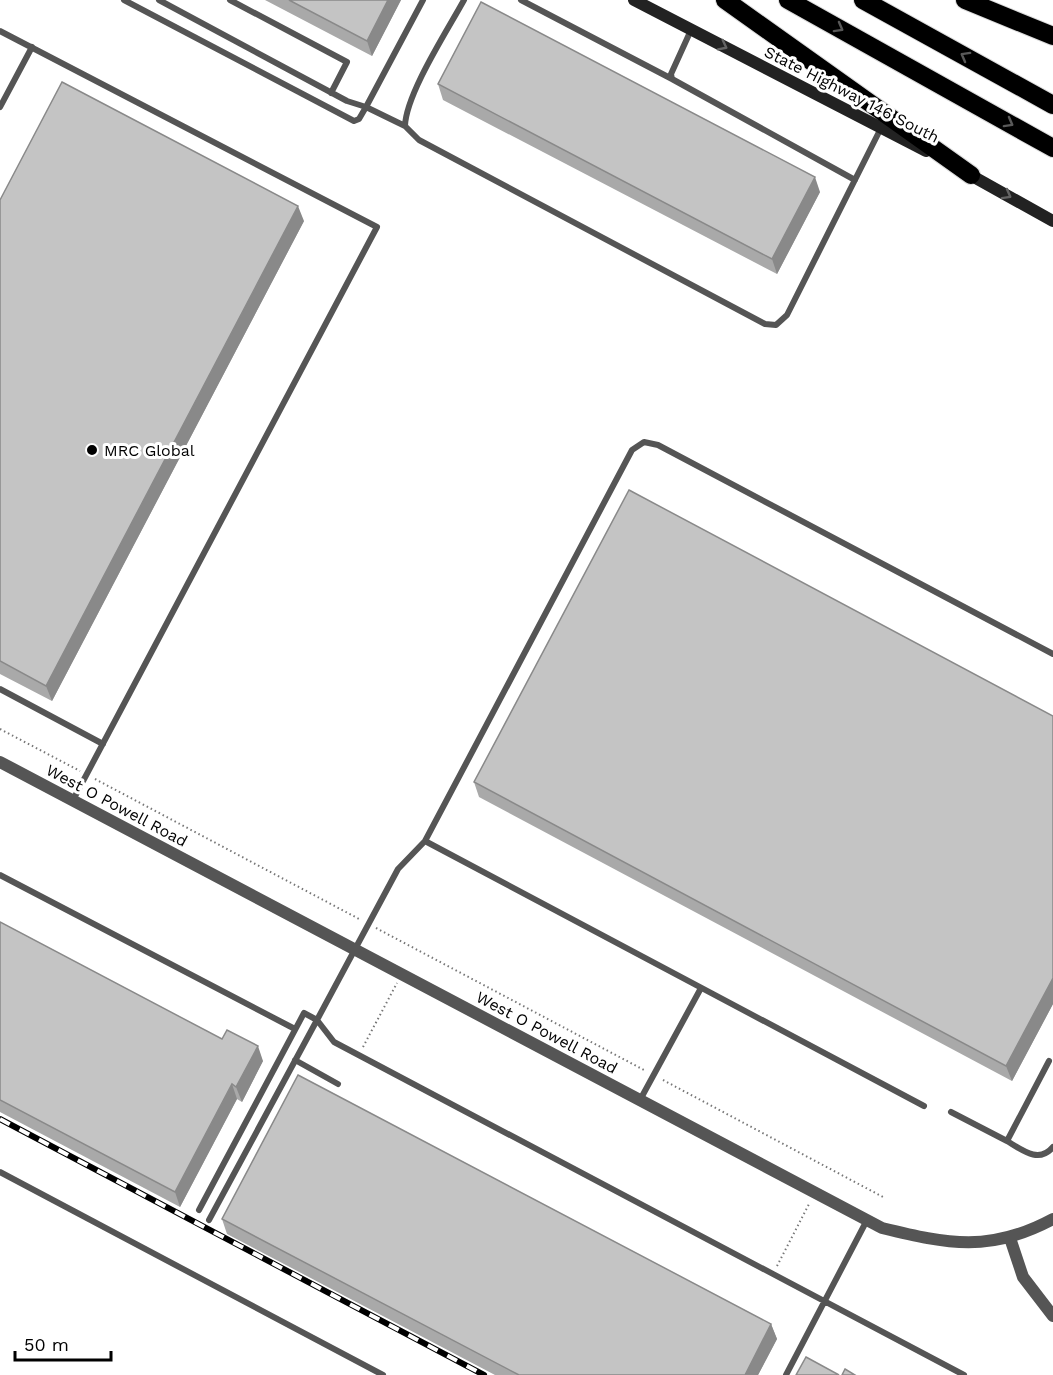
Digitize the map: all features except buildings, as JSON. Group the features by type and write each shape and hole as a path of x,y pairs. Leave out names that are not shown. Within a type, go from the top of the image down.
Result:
{"highway":[{"path":"725,0 971,175"},
{"path":"788,0 1053,148"},
{"path":"863,0 1053,105"},
{"path":"965,0 1053,36"}],"main road":[{"name":"State Highway 146 South","path":"634,0 971,175 1053,221"},
{"path":"987,0 1053,36"}],"street":[{"name":"West O Powell Road","path":"0,762 882,1228 948,1243 970,1244 1010,1238 1053,1219"},
{"path":"1010,1238 1023,1277 1053,1316"}],"lane":[{"path":"124,0 354,121 359,119 366,107 423,0"},
{"path":"159,0 331,93 405,126 419,140 765,324 776,325 787,315 881,128"},
{"path":"230,0 347,62 331,93"},
{"path":"405,126 405,114 464,0"},
{"path":"521,0 672,79 855,180"},
{"path":"672,79 671,74 691,30"},
{"path":"0,31 378,227 73,800"},
{"path":"0,106 32,47"},
{"path":"210,1220 398,869 424,841 632,450 644,442 658,445 1053,654"},
{"path":"0,689 103,744"},
{"path":"424,841 924,1106"},
{"path":"0,875 295,1029"},
{"path":"640,1100 701,988"},
{"path":"199,1210 304,1013 317,1020 334,1042 964,1375"},
{"path":"1007,1141 1052,1059"},
{"path":"295,1060 338,1084"},
{"path":"951,1112 1036,1156 1047,1154 1053,1147"},
{"path":"0,1172 383,1375"},
{"path":"786,1375 867,1220"}],"path":[{"path":"0,729 883,1197"},
{"path":"359,1055 402,974"},
{"path":"773,1274 815,1192"}],"railway":[{"path":"0,1119 484,1375"}],"place":[{"name":"MRC Global","path":"92,450"}]}
